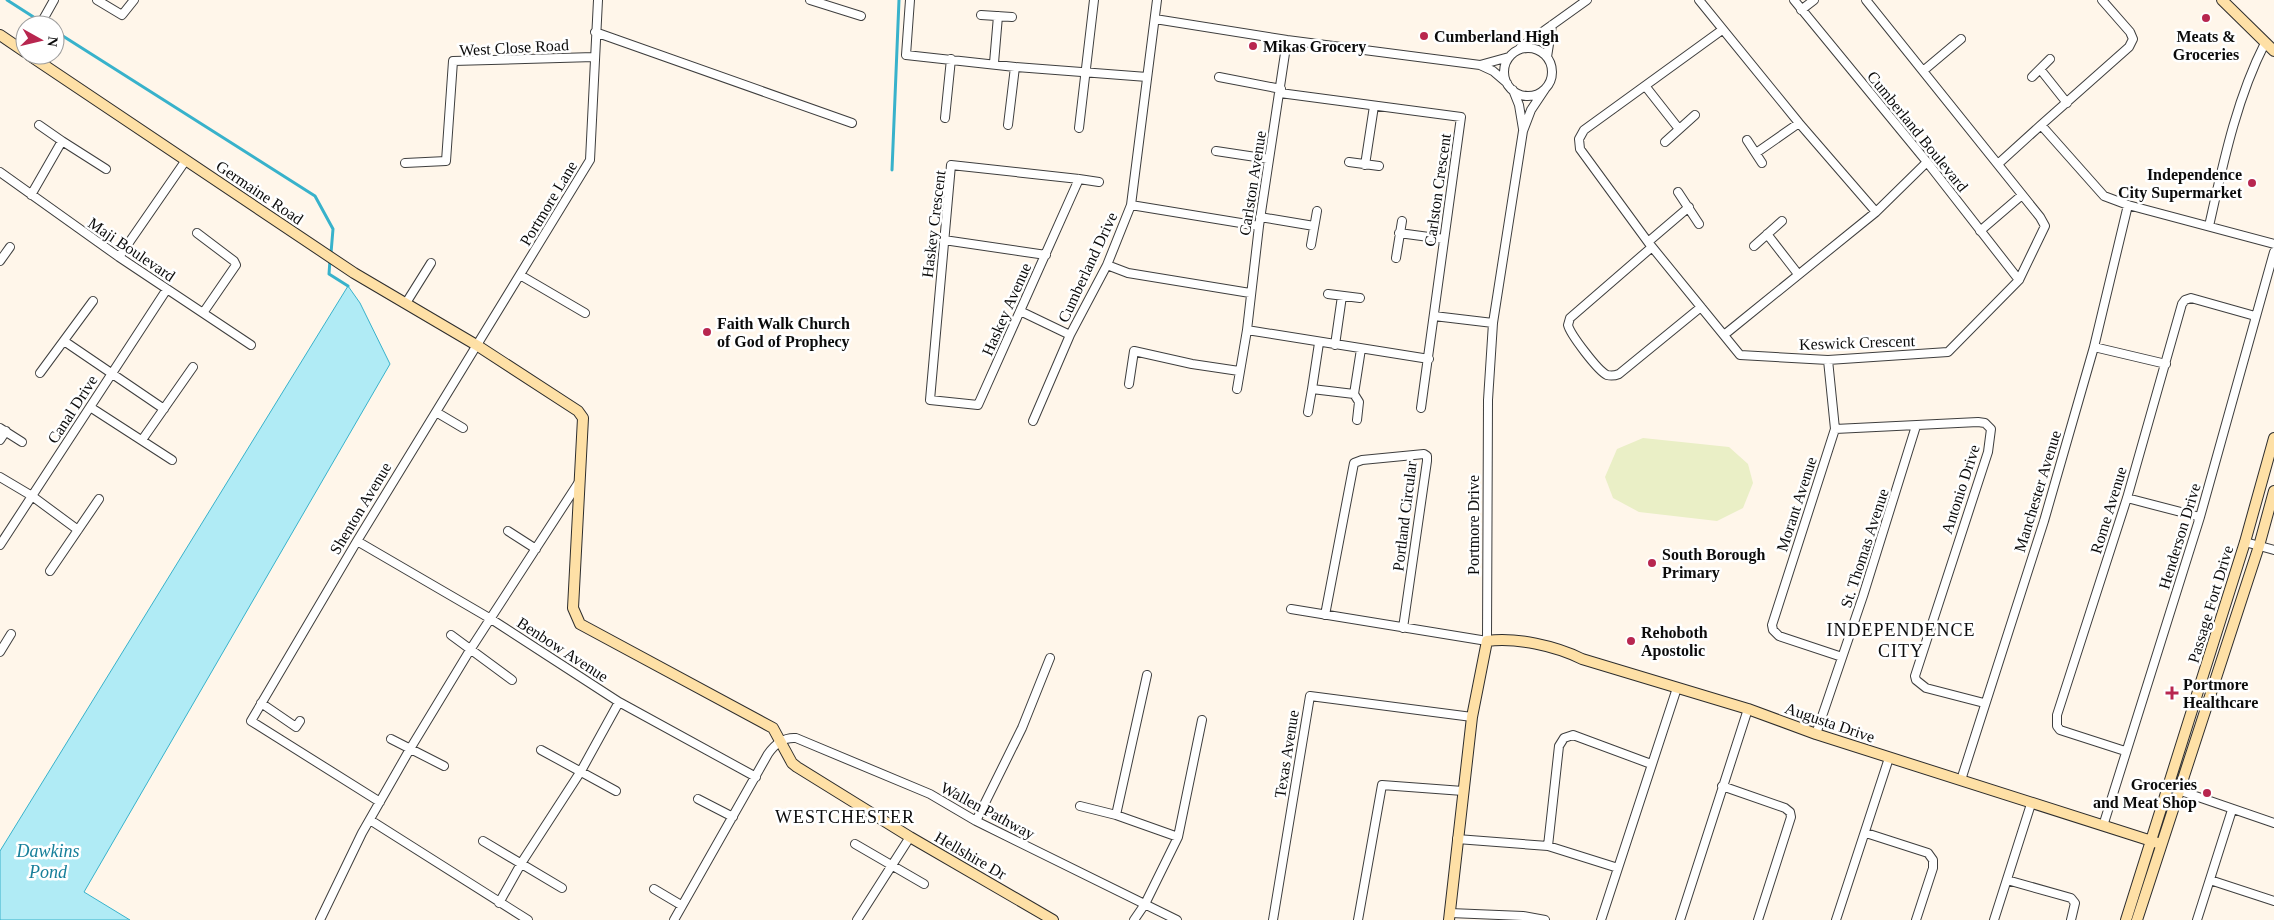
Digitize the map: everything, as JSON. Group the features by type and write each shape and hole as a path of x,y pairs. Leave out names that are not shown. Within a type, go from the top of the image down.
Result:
{"street":[{"path":"46,15 54,0"},
{"path":"98,0 122,15 134,0"},
{"name":"Portmore Lane","path":"478,346 590,160 598,0"},
{"path":"810,0 861,16"},
{"path":"910,0 906,55 994,63 1015,67 1147,77"},
{"path":"1079,128 1094,0"},
{"name":"Cumberland Drive","path":"1033,421 1070,335 1107,266 1131,205 1157,0"},
{"path":"1507,83 1505,65 1512,54 1587,0"},
{"path":"1699,0 1799,123 1876,212"},
{"name":"Cumberland Boulevard","path":"1794,0 1927,162 2019,280"},
{"path":"1801,10 1814,0"},
{"name":"Keswick Crescent","path":"1722,30 1646,87 1584,130 1579,139 1580,149 1650,244 1740,355 1828,360 1948,352 2019,280 2045,226 1998,164 1866,0"},
{"path":"1998,164 2124,52 2133,39 2126,26 2102,0"},
{"path":"2222,0 2274,51"},
{"path":"981,15 1012,17"},
{"path":"994,63 998,16"},
{"path":"1155,19 1287,40 1480,65 1493,71 1513,90 1529,96 1545,89 1552,73 1547,57 1540,51 1532,48 1480,65"},
{"path":"1547,57 1552,25"},
{"path":"596,32 852,123"},
{"path":"0,35 15,45"},
{"path":"1923,71 1960,39"},
{"name":"Carlston Avenue","path":"1237,388 1247,330 1260,217 1287,40"},
{"path":"2209,226 2227,148 2252,70 2264,43"},
{"name":"West Close Road","path":"404,163 446,161 453,61 594,57"},
{"path":"945,118 951,59"},
{"path":"2032,76 2050,59"},
{"name":"Germaine Road","path":"44,65 321,251 478,346"},
{"path":"1008,125 1015,67"},
{"path":"2040,69 2068,102"},
{"name":"Carlston Crescent","path":"1219,77 1280,91 1461,117 1421,408"},
{"path":"1646,87 1679,129"},
{"name":"Portmore Drive","path":"1449,916 1472,717 1487,641 1488,400 1493,323 1523,131 1532,110 1545,89"},
{"name":"Portmore Drive","path":"1513,90 1519,105 1523,131"},
{"path":"1365,164 1374,106"},
{"path":"1665,142 1694,115"},
{"path":"1756,153 1799,123"},
{"path":"39,125 106,169"},
{"path":"2040,125 2104,196 2128,205 2274,244"},
{"path":"31,195 62,140"},
{"path":"1747,140 1762,163"},
{"path":"1216,151 1269,159"},
{"path":"119,257 186,160"},
{"path":"1349,162 1379,166"},
{"path":"1724,335 1876,212 1927,162"},
{"name":"Haskey Crescent","path":"930,400 951,165 1099,182"},
{"name":"Maji Boulevard","path":"0,172 119,257 251,345"},
{"name":"Haskey Avenue","path":"930,400 978,405 1079,179"},
{"path":"1678,192 1699,224"},
{"path":"1980,231 2022,195"},
{"path":"1131,205 1259,226"},
{"name":"Manchester Avenue","path":"1961,780 1984,703 2044,521 2094,347 2128,205"},
{"path":"1689,207 1570,318 1568,324 1572,334 1603,372 1613,376 1624,370 1701,307"},
{"path":"1311,245 1316,211"},
{"path":"1260,217 1314,226"},
{"path":"1396,258 1402,221"},
{"path":"1754,246 1782,221"},
{"path":"197,233 234,260 236,265 203,313"},
{"path":"1399,233 1444,239"},
{"path":"1767,234 1798,274"},
{"path":"944,240 1046,254"},
{"path":"0,261 10,247"},
{"name":"Henderson Drive","path":"2103,826 2200,517 2274,252"},
{"path":"406,303 431,263"},
{"path":"1107,266 1128,273 1250,293"},
{"path":"520,275 585,313"},
{"name":"Canal Drive","path":"0,545 167,289"},
{"path":"1328,294 1360,298"},
{"path":"1335,345 1342,296"},
{"name":"Rome Avenue","path":"2125,751 2060,730 2056,721 2127,498 2182,304 2192,298 2255,316"},
{"path":"40,373 92,301"},
{"path":"1020,311 1070,335"},
{"path":"1434,316 1493,323"},
{"path":"1247,330 1319,343 1429,359"},
{"path":"64,341 164,408"},
{"path":"1308,412 1319,343"},
{"path":"478,346 578,411 583,418 573,608 580,624 773,728 781,741 774,745 674,920"},
{"name":"Shenton Avenue","path":"380,802 250,721 357,541 478,346"},
{"path":"2094,347 2166,364"},
{"path":"1357,420 1360,402 1354,394 1361,349"},
{"path":"1128,384 1134,351 1192,364 1239,370"},
{"path":"1828,360 1835,429"},
{"path":"142,440 193,367"},
{"path":"1312,389 1354,394"},
{"path":"90,407 172,460"},
{"path":"436,412 463,428"},
{"name":"Antonio Drive","path":"1835,429 1978,422 1988,426 1991,436 1916,670 1916,680 1926,688 1984,703"},
{"name":"St. Thomas Avenue","path":"1816,734 1863,596 1916,426"},
{"name":"Morant Avenue","path":"1835,429 1772,625 1773,630 1778,636 1842,657"},
{"path":"0,440 3,430 22,442"},
{"name":"Passage Fort Drive","path":"2126,920 2245,542 2274,438"},
{"name":"Portland Circular","path":"1325,615 1354,463 1362,460 1424,454 1427,456 1427,461 1403,628"},
{"path":"0,477 32,496 78,530"},
{"path":"320,920 370,820 410,749 470,650 580,482"},
{"name":"Passage Fort Drive","path":"2137,920 2259,546 2274,491"},
{"path":"2127,498 2200,517"},
{"path":"50,571 99,499"},
{"path":"508,531 536,549"},
{"name":"Benbow Avenue","path":"357,541 491,619 620,702 756,776"},
{"path":"2245,542 2274,550"},
{"path":"1291,609 1487,641"},
{"path":"0,652 11,634"},
{"path":"450,635 512,680"},
{"name":"Augusta Drive","path":"1487,641 1505,638 1568,652 1582,659 1748,709 1816,734 2103,826 2150,843 2161,844"},
{"path":"976,821 1022,728 1050,658"},
{"path":"1116,815 1147,675"},
{"path":"1601,920 1651,764 1678,688"},
{"name":"Texas Avenue","path":"1273,920 1310,696 1472,717"},
{"path":"499,903 522,862 581,771 620,702"},
{"path":"261,703 296,727 300,721"},
{"path":"1680,920 1748,709"},
{"path":"1134,920 1145,904 1178,837 1202,720"},
{"path":"1548,846 1559,746 1564,738 1573,736 1651,764"},
{"path":"391,738 444,766"},
{"name":"Wallen Pathway","path":"781,741 796,738 930,794 976,821 1177,920"},
{"name":"Hellshire Dr","path":"781,741 792,763 797,767 1038,916 1053,920"},
{"path":"541,750 616,791"},
{"path":"1836,920 1889,758"},
{"path":"1358,920 1382,785 1464,790"},
{"path":"1722,786 1785,808 1790,812 1791,818 1758,920"},
{"path":"2178,790 2274,823"},
{"path":"698,799 733,817"},
{"path":"1994,920 2031,804"},
{"path":"1080,806 1116,815 1178,837"},
{"path":"2197,920 2232,810"},
{"path":"370,820 528,920"},
{"path":"1866,833 1928,854 1933,860 1933,868 1916,920"},
{"path":"857,920 910,837"},
{"path":"1457,839 1548,846 1618,868"},
{"path":"483,841 522,862 562,888"},
{"path":"855,844 924,884"},
{"path":"2007,880 2070,898 2075,903 2070,920"},
{"path":"2210,880 2274,902"},
{"path":"654,889 682,905"},
{"path":"1449,916 1523,916 1545,920"}],"green space":[{"path":"1643,438 1729,447 1748,464 1753,483 1743,508 1717,521 1639,512 1613,498 1605,477 1617,449"}],"water":[{"name":"Dawkins Pond","path":"348,286 360,303 390,364 84,892 130,920 0,920 0,851"}],"waterway":[{"path":"7,0 30,15"},
{"path":"892,170 899,0"},
{"path":"65,37 315,196 333,229 331,253"},
{"path":"330,260 329,274 348,286"}],"place":[{"name":"Meats & Groceries","path":"2206,18"},
{"name":"Cumberland High","path":"1424,36"},
{"name":"Mikas Grocery","path":"1253,46"},
{"name":"Independence City Supermarket","path":"2252,183"},
{"name":"Faith Walk Church of God of Prophecy","path":"707,332"},
{"name":"South Borough Primary","path":"1652,563"},
{"name":"Rehoboth Apostolic","path":"1631,641"},
{"name":"Portmore Healthcare","path":"2172,693"},
{"name":"Groceries and Meat Shop","path":"2207,793"}],"district":[{"name":"INDEPENDENCE CITY","path":"1901,640"},
{"name":"WESTCHESTER","path":"845,817"}]}
